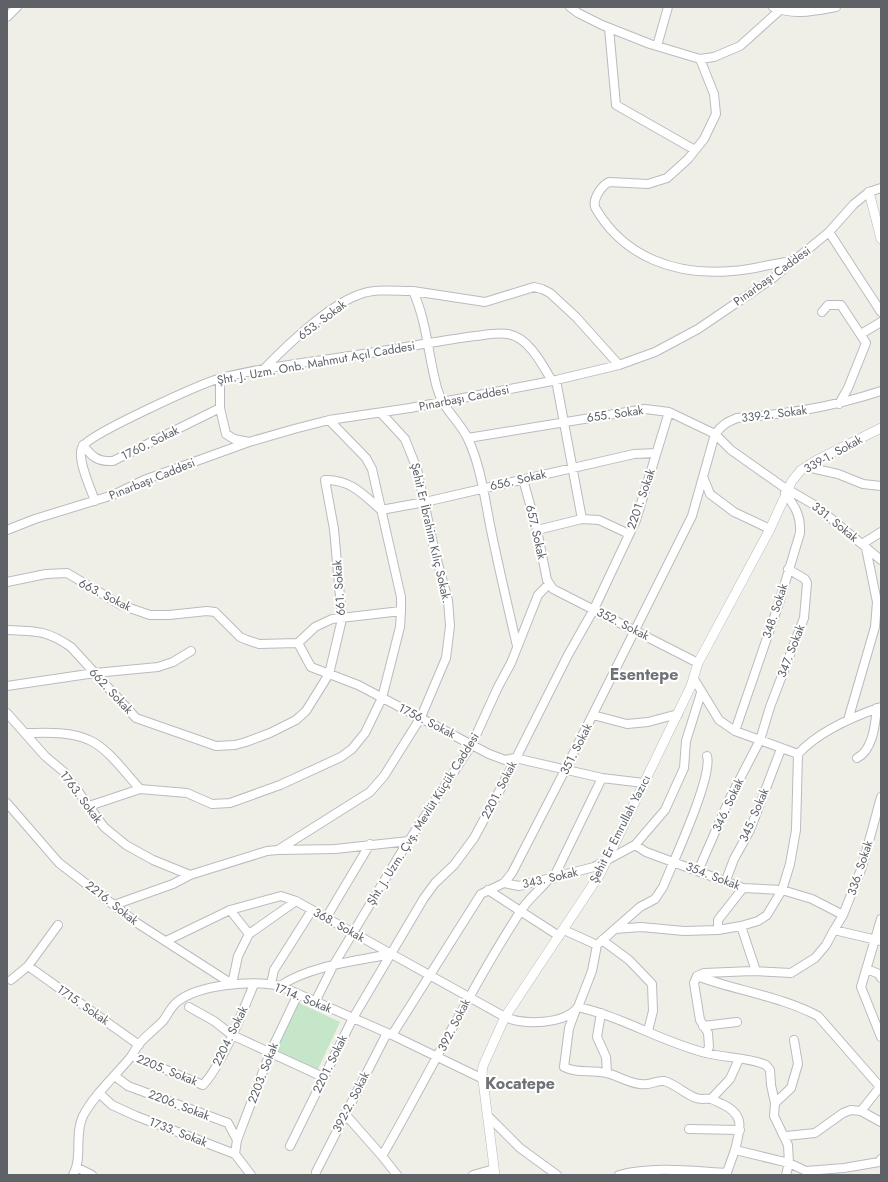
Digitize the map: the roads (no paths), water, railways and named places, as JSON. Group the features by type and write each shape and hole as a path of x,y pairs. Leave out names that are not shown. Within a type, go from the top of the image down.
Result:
{"street":[{"path":"7,18 17,7"},
{"path":"570,7 578,13 608,28 657,46 700,59 714,57 740,46 777,8 798,13 836,7"},
{"path":"657,46 668,7"},
{"path":"608,28 616,105 696,150"},
{"path":"700,59 714,94 716,114 704,139 688,159 667,178 648,184 608,182 603,184 594,202 594,206 604,223 623,243 646,257 668,266 688,270 734,271 793,261"},
{"name":"Pınarbaşı Caddesi","path":"7,530 35,519 113,495 144,480 249,442 329,420 381,413 554,381 619,365 655,352 698,329 773,278 829,232 854,204 869,192 881,188"},
{"path":"869,192 881,239"},
{"path":"829,232 881,312"},
{"path":"413,291 485,302 534,287 550,292 596,337 619,365"},
{"path":"413,291 421,310 437,388 443,402 468,438 483,489 501,581 517,646"},
{"name":"653. Sokak","path":"264,369 276,355 337,305 359,295 374,292 413,291"},
{"path":"822,312 828,305 841,305 866,343 848,388 839,404"},
{"path":"861,334 881,322"},
{"name":"Şht. J. Uzm. Onb. Mahmut Açıl Caddesi","path":"83,445 99,435 181,394 220,378 264,369 335,360 428,343 496,334 509,334 524,342 538,357 554,381 564,422 582,519"},
{"path":"220,378 220,408 226,434 249,442"},
{"name":"339-2. Sokak","path":"716,434 727,422 737,418 768,416 839,404 881,391"},
{"name":"1760. Sokak","path":"83,445 93,457 102,462 113,461 220,408"},
{"name":"655. Sokak","path":"468,438 645,409 668,412 716,434 731,450 786,491"},
{"name":"2201. Sokak","path":"290,1146 353,1018 391,954 435,883 454,865 474,838 568,655 594,609 636,520 668,412"},
{"name":"Şehit Er İbrahim Kılıç Sokak.","path":"114,905 174,884 190,875 267,851 278,850 370,792 384,776 421,717 446,658 450,626 448,600 435,553 417,469 405,439 381,413"},
{"path":"89,806 140,789 187,793 212,804 230,803 270,789 341,757 352,749 365,732 382,698 400,626 402,611 401,597 372,469 366,458 329,420"},
{"name":"339-1. Sokak","path":"770,529 786,491 792,481 806,467 881,428"},
{"name":"351. Sokak","path":"504,883 565,770 692,516 716,434"},
{"path":"83,445 80,451 81,462 95,501"},
{"name":"656. Sokak","path":"381,510 425,502 638,453 656,453"},
{"path":"806,467 838,474 869,485 881,486"},
{"name":"657. Sokak","path":"523,479 537,530 549,584"},
{"path":"704,479 710,494 734,512 770,529"},
{"name":"661. Sokak","path":"222,746 235,745 270,734 296,720 306,711 329,674 342,619 334,529 325,480 337,480 355,487 381,510"},
{"name":"331. Sokak","path":"786,491 816,506 881,560"},
{"name":"348. Sokak","path":"735,731 779,603 800,533 800,522 796,508 786,491"},
{"path":"537,530 582,519 599,520 629,534"},
{"name":"Şehit Er Emrullah Yazıcı","path":"495,1172 483,1079 483,1066 505,1017 600,874 678,714 694,679 698,663 770,529"},
{"path":"848,720 875,627 877,602 864,546 881,532"},
{"name":"347. Sokak","path":"760,740 770,707 804,618 807,583 804,579 788,569"},
{"name":"663. Sokak","path":"7,582 46,574 66,574 120,605 150,615 169,615 207,611 215,612 240,637 247,640 258,644 298,643"},
{"path":"517,646 538,595 549,584"},
{"name":"352. Sokak","path":"549,584 553,589 698,663"},
{"path":"298,643 315,627 332,619 402,611"},
{"name":"662. Sokak","path":"7,630 48,633 71,647 136,718 216,746 222,746"},
{"name":"1756. Sokak","path":"298,643 311,667 358,685 505,760 515,758 602,778 644,783"},
{"name":"Şht. J. Uzm. Çvş. Mevlüt Küçük Caddesi","path":"315,1002 333,966 353,932 409,840 472,744 498,687 511,663 517,646"},
{"path":"7,686 95,673 158,667 173,662 191,651"},
{"path":"694,679 701,693 719,720 735,731 798,754"},
{"name":"343. Sokak","path":"504,883 519,886 594,867 636,845 665,810 684,768 686,741 701,693"},
{"path":"614,929 641,927 684,931 718,930 741,926 758,921 767,916 782,890 790,864 796,830 798,754 809,742 848,720 880,707"},
{"path":"857,758 863,755 871,742 880,707"},
{"name":"1763. Sokak","path":"7,713 44,756 64,772 104,827 126,844 153,860 190,875"},
{"path":"593,715 627,724 648,722 678,714"},
{"path":"25,733 60,733 90,740 102,748 140,789"},
{"name":"346. Sokak","path":"698,871 730,798 760,740"},
{"name":"345. Sokak","path":"726,880 734,859 750,830 782,749"},
{"path":"619,1175 676,1169 727,1174 740,1130 739,1118 732,1109 711,1099 697,1098 675,1085 664,1081 659,1080 651,1085 640,1084 607,1073 578,1071 564,1067 569,1028 592,971 599,942 640,907 655,898 663,887 701,791 709,763 707,756"},
{"name":"392. Sokak","path":"382,1156 439,1056 469,996 521,911 550,879 602,778"},
{"name":"336. Sokak","path":"843,915 862,867 881,797"},
{"name":"2216. Sokak","path":"7,803 59,863 137,924 232,984"},
{"path":"278,850 335,848 409,840"},
{"path":"326,918 370,844"},
{"name":"354. Sokak","path":"636,845 646,852 726,880 743,888 782,890 812,899 843,915"},
{"path":"390,1034 481,894 504,883"},
{"path":"718,930 718,920 743,888"},
{"path":"488,890 521,911 562,933 599,942 629,960 652,984 653,1010 648,1031"},
{"name":"368. Sokak","path":"166,941 230,910 281,896 296,901 430,974 505,1017 514,1020 546,1022 577,1010"},
{"path":"232,984 238,956 249,934 296,901"},
{"path":"230,910 249,934"},
{"path":"271,984 274,970 312,910"},
{"path":"706,1053 709,1047 708,1033 700,1020 694,983 697,976 704,973 756,971 790,973 815,958 826,945 843,915"},
{"path":"881,919 878,940 862,980 861,987 881,1037"},
{"path":"11,980 28,966 58,926"},
{"path":"741,926 756,971"},
{"path":"834,930 878,940"},
{"path":"280,986 301,976 333,966 391,954"},
{"name":"1715. Sokak","path":"28,966 139,1045"},
{"path":"867,969 879,974 881,978"},
{"path":"697,976 771,997 804,1009 818,1016 881,1088 861,1112"},
{"name":"1714. Sokak","path":"78,1172 80,1130 83,1117 132,1056 139,1045 158,1026 172,1006 181,999 197,991 232,984 271,984 280,986 439,1056 483,1079"},
{"name":"2204. Sokak","path":"203,1085 209,1078 232,1035 254,984"},
{"name":"2203. Sokak","path":"235,1154 236,1140 270,1053 298,994"},
{"path":"189,1007 214,1021 232,1035 323,1077"},
{"path":"577,1010 601,1012 628,1025 648,1031 658,1037 706,1053 766,1064 770,1070 771,1085 775,1103 774,1116 786,1136 788,1145 789,1163 786,1175"},
{"path":"601,1012 597,1037 606,1057 607,1073"},
{"path":"703,1026 737,1022"},
{"name":"392-2. Sokak","path":"316,1172 345,1114 390,1034"},
{"path":"775,1103 791,1088 798,1064 794,1040"},
{"name":"2205. Sokak","path":"132,1056 203,1085"},
{"path":"711,1099 730,1079 739,1059"},
{"name":"2206. Sokak","path":"115,1076 128,1086 228,1123 236,1140"},
{"name":"1733. Sokak","path":"100,1094 112,1104 136,1116 235,1154"},
{"path":"786,1136 815,1133 843,1113 851,1110 861,1112 881,1122"},
{"path":"345,1114 397,1175"},
{"path":"489,1117 520,1148 557,1175"},
{"path":"689,1129 740,1130"},
{"path":"735,1150 789,1163 806,1171 833,1172 880,1161"},
{"path":"235,1154 251,1175"},
{"path":"78,1172 92,1175"},
{"path":"473,1175 495,1172"}],"district":[{"name":"Esentepe","path":"644,674"},
{"name":"Kocatepe","path":"520,1083"}]}
